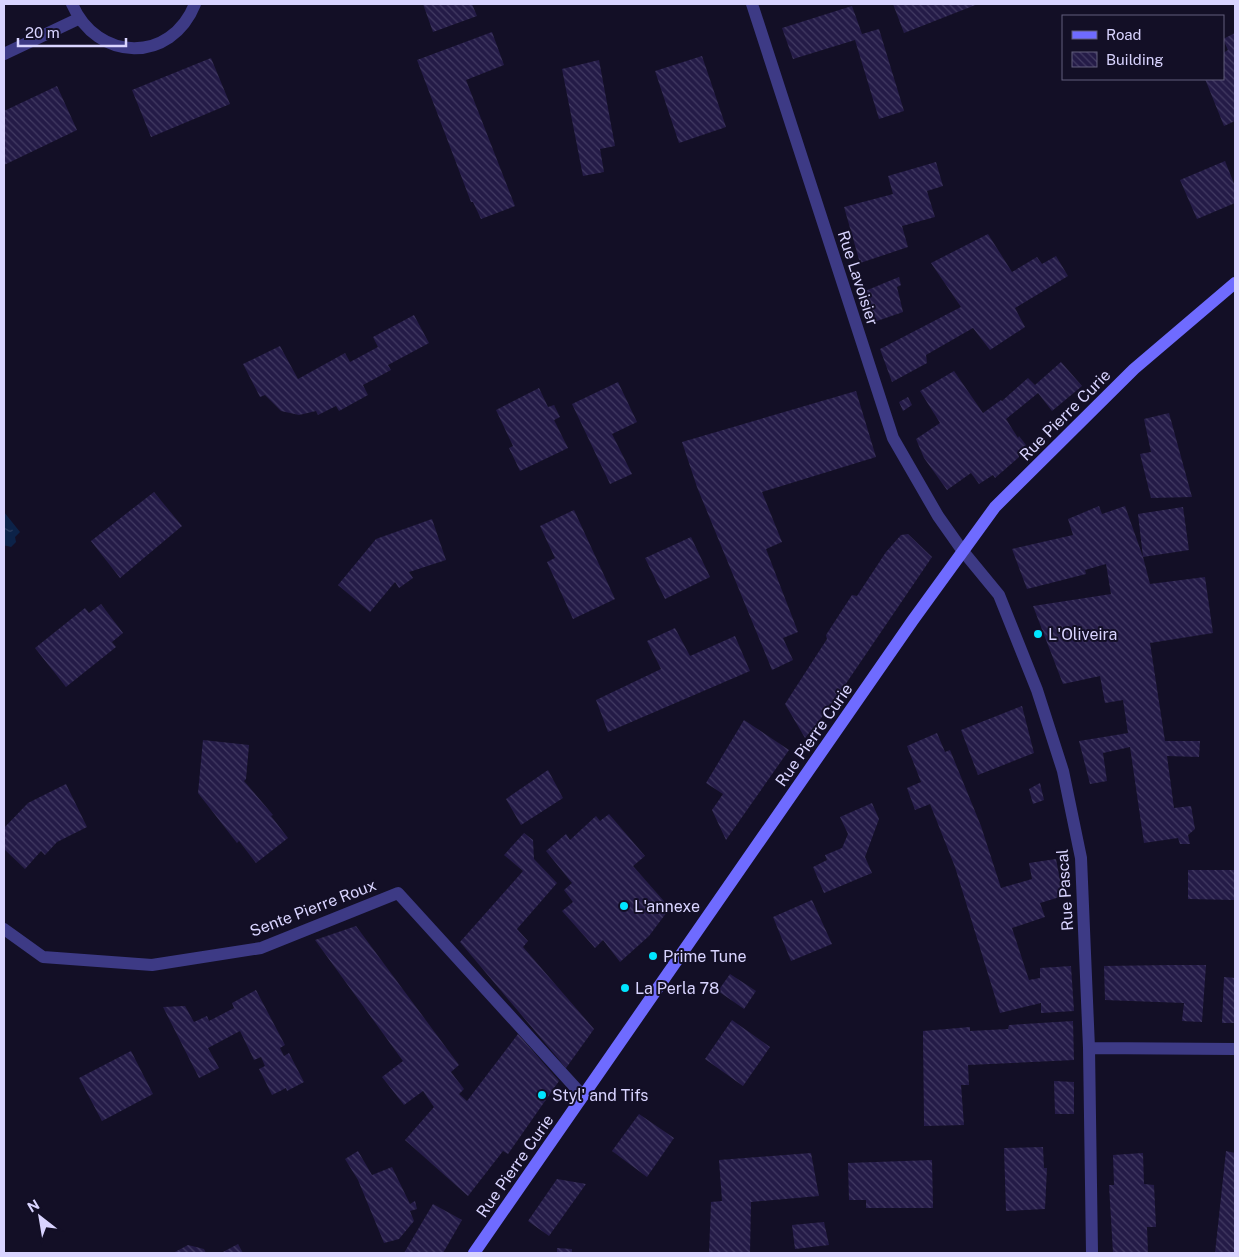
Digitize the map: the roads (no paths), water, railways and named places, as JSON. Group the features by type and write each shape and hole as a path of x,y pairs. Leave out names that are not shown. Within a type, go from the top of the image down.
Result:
{"street":[{"path":"72,4 78,18 93,35 113,45 134,49 156,45 175,34 190,17 195,4"},
{"name":"Rue Lavoisier","path":"752,4 893,438 938,516 962,550"},
{"path":"4,54 78,18"},
{"name":"Rue Pierre Curie","path":"474,1253 962,550 995,507 1134,369 1235,283"},
{"name":"Rue Pascal","path":"962,550 999,595 1038,690 1063,771 1081,858 1089,1048 1092,1253"},
{"name":"Sente Pierre Roux","path":"4,929 44,957 152,965 261,948 398,893 583,1096"},
{"path":"1089,1048 1235,1049"}],"water":[{"path":"4,512 20,532 15,537 16,542 11,547 4,545"}],"place":[{"name":"L'Oliveira","path":"1038,634"},
{"name":"L'annexe","path":"624,906"},
{"name":"Prime Tune","path":"653,956"},
{"name":"La Perla 78","path":"625,988"},
{"name":"Styl' and Tifs","path":"542,1095"}]}
